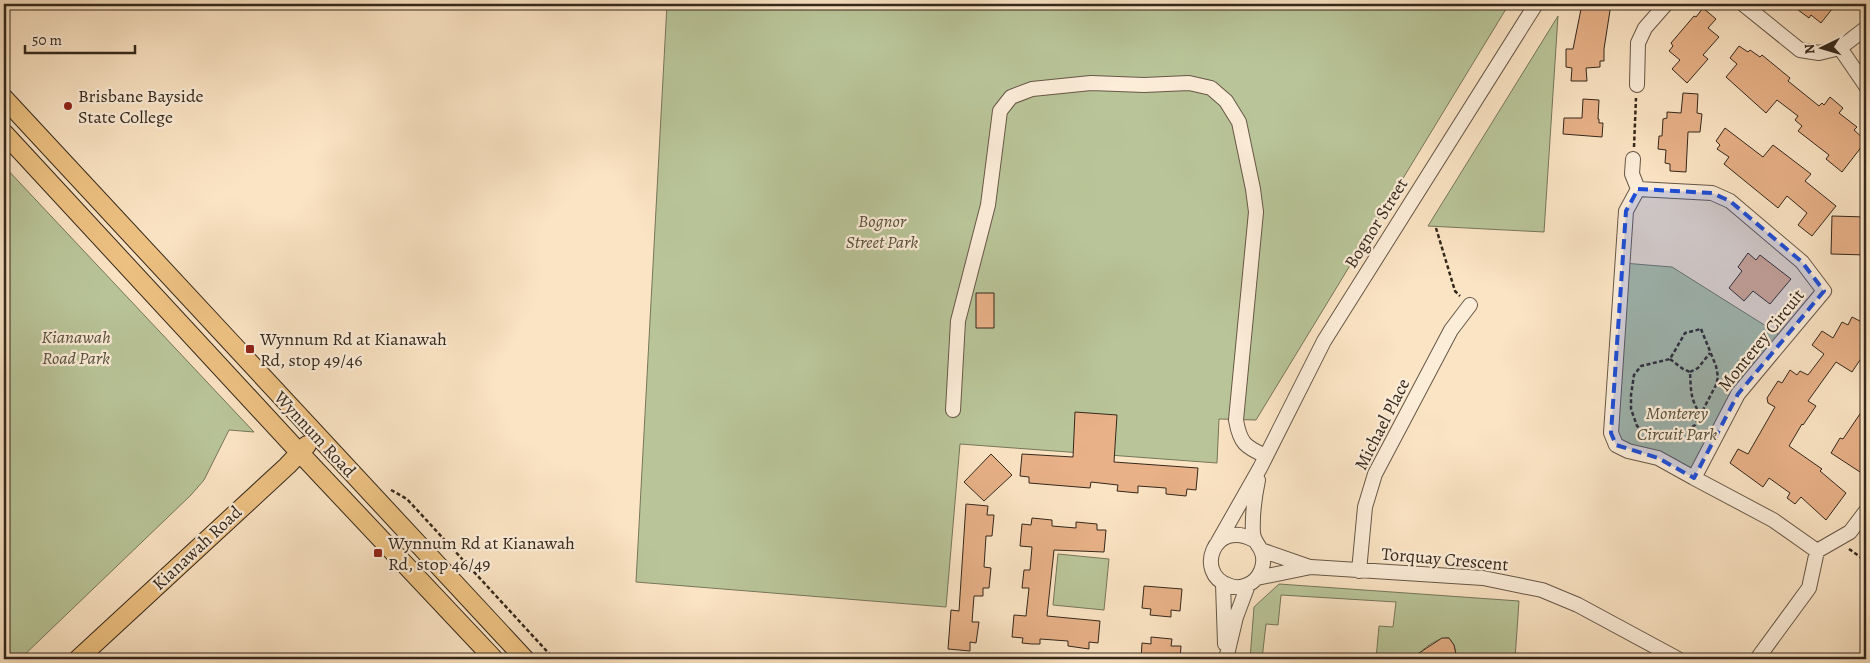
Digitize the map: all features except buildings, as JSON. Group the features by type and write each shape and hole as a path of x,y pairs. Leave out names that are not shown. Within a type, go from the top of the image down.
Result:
{"main road":[{"name":"Wynnum Road","path":"4,98 525,659"},
{"name":"Wynnum Road","path":"4,133 299,452 494,659"},
{"name":"Kianawah Road","path":"78,659 287,466 316,435"}],"street":[{"name":"Bognor Street","path":"1225,659 1223,584 1215,576 1211,567 1211,554 1263,462 1324,341 1536,4"},
{"path":"1636,85 1638,43 1646,28 1666,4"},
{"path":"1743,4 1800,50 1819,53 1840,48 1866,28"},
{"path":"1840,48 1866,86"},
{"path":"953,410 958,321 988,205 1000,112 1011,97 1032,89 1091,83 1144,85 1189,83 1211,88 1226,101 1239,122 1254,189 1256,212 1236,420 1239,436 1247,448 1263,462"},
{"path":"1633,158 1632,174 1638,189 1626,211 1611,433 1616,445 1628,451 1658,458 1772,520 1818,552"},
{"name":"Monterey Circuit","path":"1638,189 1712,193 1730,201 1802,262 1824,291 1738,394 1694,478"},
{"name":"Michael Place","path":"1359,570 1365,506 1375,474 1451,330 1470,305"},
{"name":"Bognor Street","path":"1225,659 1236,617 1263,564 1257,545 1252,509 1263,462"},
{"path":"1757,659 1809,588 1818,552 1850,532 1866,511"},
{"path":"1218,542 1230,535 1239,534 1257,545"},
{"name":"Torquay Crescent","path":"1257,545 1311,567"},
{"name":"Torquay Crescent","path":"1253,582 1311,567 1483,578 1542,590 1578,605 1678,659"},
{"path":"1223,584 1233,587 1253,582"}],"path":[{"path":"1633,158 1636,85"},
{"path":"1436,228 1456,291 1470,305"},
{"path":"1700,329 1711,353 1718,377 1694,425 1676,439 1663,440 1650,436 1637,426 1631,409 1634,375 1641,366 1670,359 1685,333 1700,329"},
{"path":"1670,359 1690,372 1698,368 1711,353"},
{"path":"1690,372 1690,392 1693,403 1700,414"},
{"path":"1837,540 1866,561"}],"highlighted area":[{"path":"1638,189 1712,193 1730,201 1802,262 1824,291 1738,394 1694,478 1658,458 1616,445 1611,433 1626,211"}],"green space":[{"name":"Bognor Street Park","path":"667,4 1509,4 1256,420 1219,419 1217,463 960,444 946,607 636,582"},
{"path":"1558,16 1544,232 1428,226"},
{"name":"Kianawah Road Park","path":"4,166 254,432 229,430 204,480 191,495 20,659 4,659"},
{"name":"Monterey Circuit Park","path":"1623,263 1672,267 1785,338 1738,394 1694,478 1616,445"},
{"path":"1058,554 1109,559 1104,610 1053,605"},
{"path":"1279,584 1519,601 1515,659 1457,659 1454,645 1449,638 1445,638 1430,644 1415,659 1376,659 1379,626 1393,627 1396,602 1281,595 1278,625 1266,624 1262,659 1250,659 1254,607"}],"place":[{"name":"Brisbane Bayside State College","path":"68,106"},
{"name":"Wynnum Rd at Kianawah Rd, stop 49/46","path":"250,349"},
{"name":"Wynnum Rd at Kianawah Rd, stop 46/49","path":"378,553"}]}
